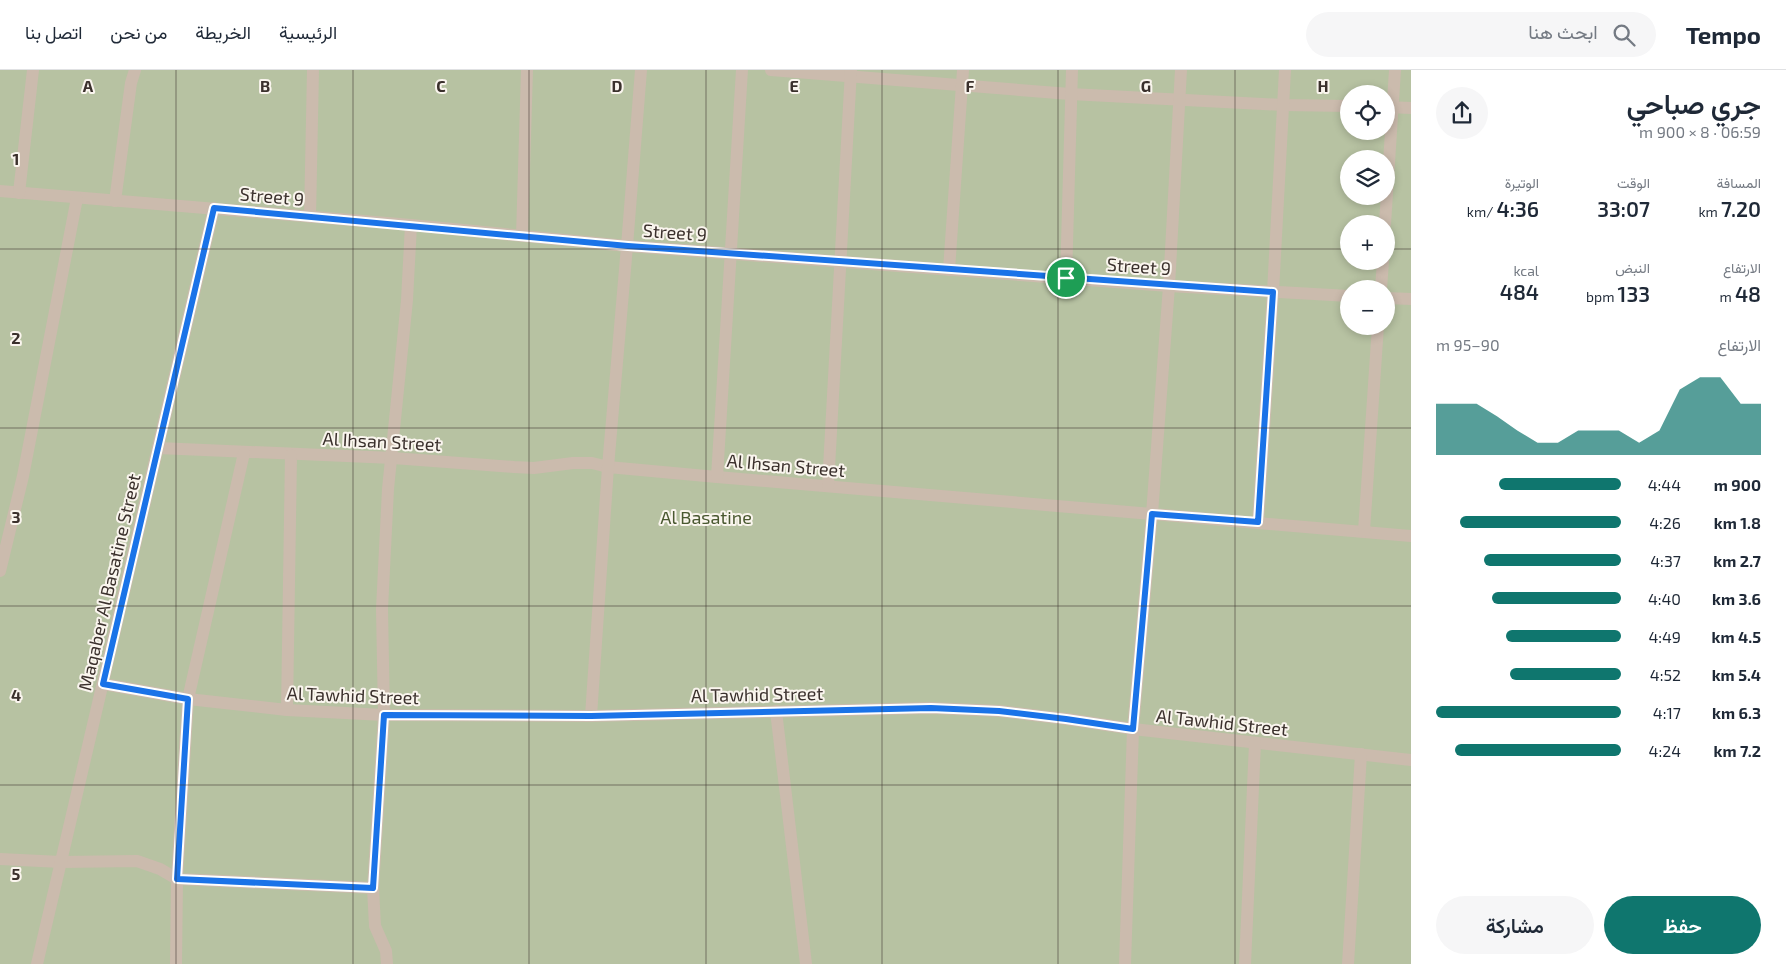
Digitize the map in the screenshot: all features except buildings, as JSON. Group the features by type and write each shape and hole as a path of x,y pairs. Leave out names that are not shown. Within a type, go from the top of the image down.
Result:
{"street":[{"path":"19,193 33,70"},
{"path":"115,201 131,83 135,70"},
{"path":"310,217 313,70"},
{"path":"522,236 527,70"},
{"path":"591,716 608,466 628,246 641,70"},
{"path":"717,477 742,70"},
{"path":"771,70 851,74 1070,94 1179,98 1283,105 1340,106"},
{"path":"949,270 963,70"},
{"path":"1066,278 1072,70"},
{"path":"1125,964 1133,729 1152,514 1169,286 1181,70"},
{"path":"1258,522 1286,70"},
{"path":"1393,85 1395,70"},
{"path":"828,486 851,74"},
{"path":"1395,107 1411,108"},
{"path":"1385,215 1389,140"},
{"name":"Street 9","path":"0,191 411,225 628,246 1169,286 1340,296"},
{"path":"0,571 23,476 77,198"},
{"name":"Maqaber Al Basatine Street","path":"37,964 214,208"},
{"path":"387,964 386,951 375,926 373,888 384,715 382,609 388,489 393,458 407,300 411,225"},
{"path":"1395,298 1411,299"},
{"path":"1364,531 1377,335"},
{"name":"Al Ihsan Street","path":"158,448 393,458 534,468 573,463 592,463 717,477 1411,536"},
{"path":"176,964 177,879 188,699 244,453"},
{"path":"287,710 291,454"},
{"name":"Al Tawhid Street","path":"103,684 188,699 287,710 384,715 591,716 931,708 999,711 1133,729 1411,760"},
{"path":"776,711 806,964"},
{"path":"1245,964 1255,743"},
{"path":"1348,964 1361,754"},
{"path":"0,859 61,862 137,862 160,869 177,879 373,888"}],"green space":[{"name":"Al Basatine","path":"0,70 1411,70 1411,964 0,964"}],"route":[{"path":"214,208 628,246 1066,278 1273,292 1258,522 1152,514 1133,729 999,711 931,708 591,716 384,715 373,888 177,879 188,699 103,684 214,208"}]}
